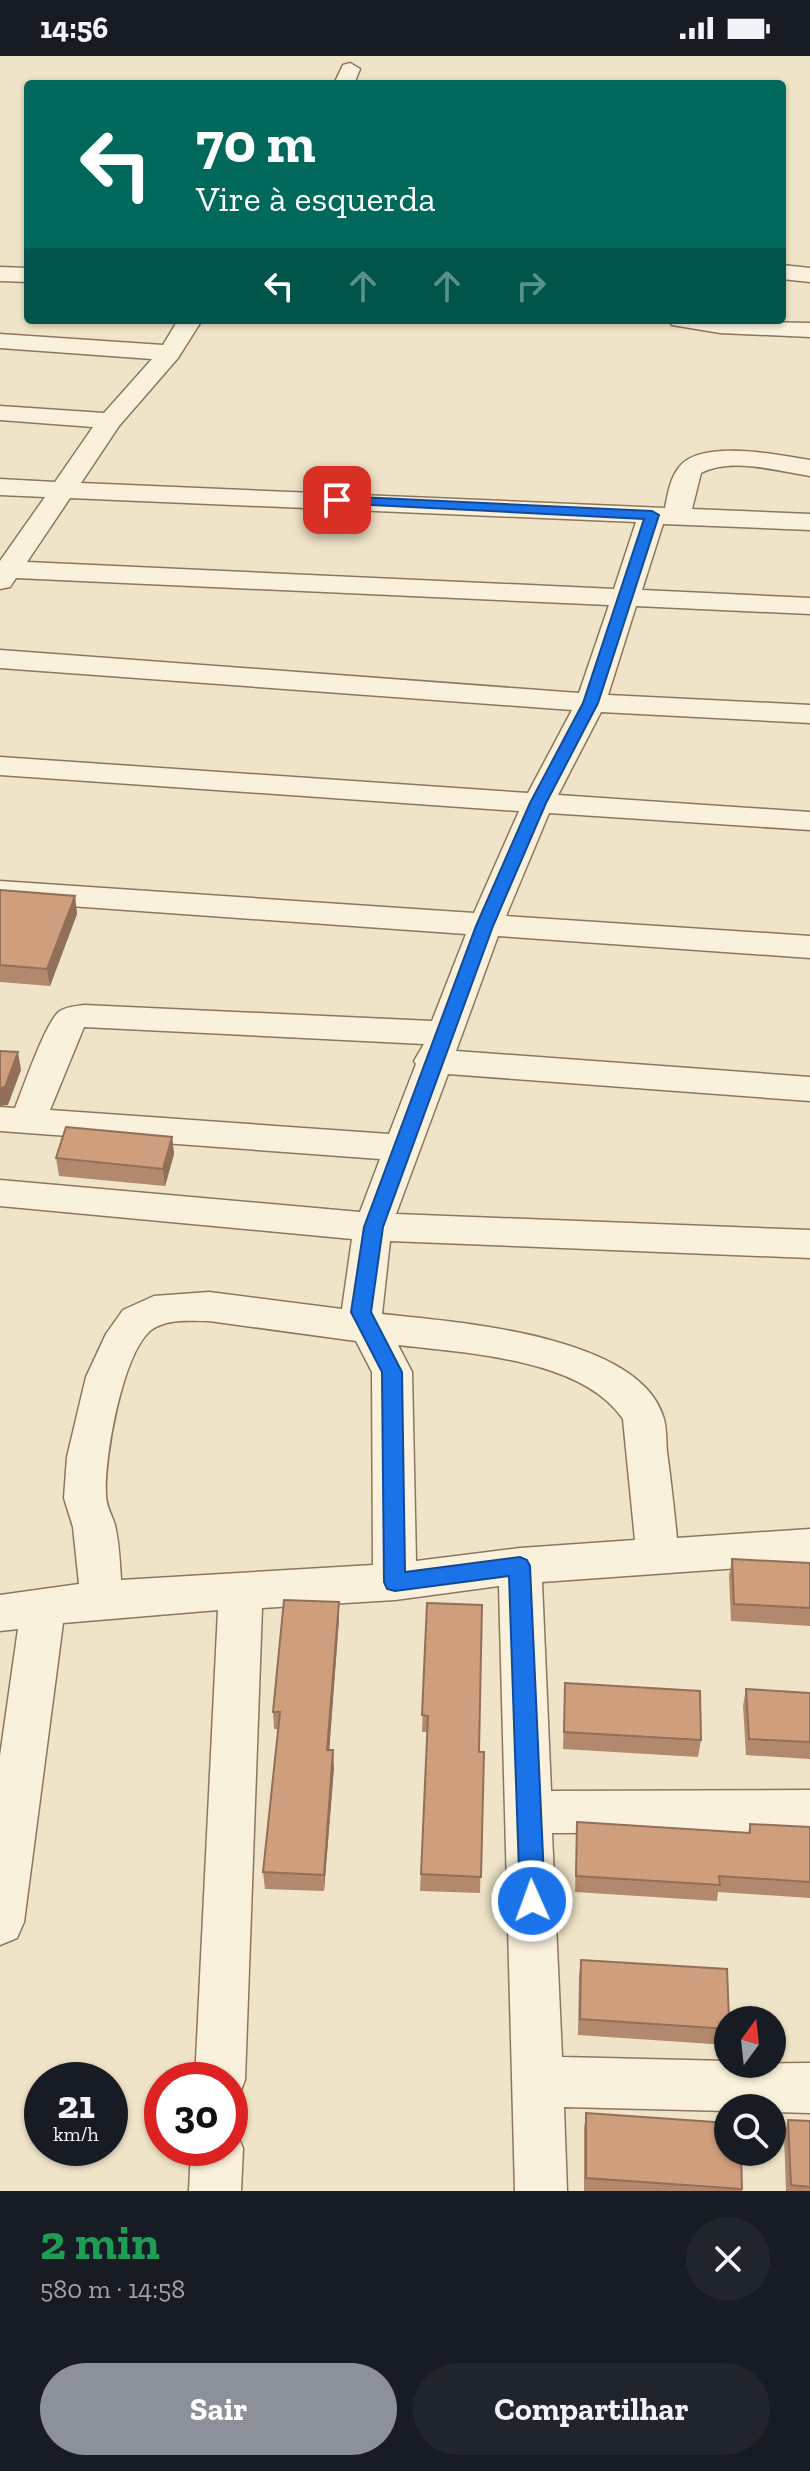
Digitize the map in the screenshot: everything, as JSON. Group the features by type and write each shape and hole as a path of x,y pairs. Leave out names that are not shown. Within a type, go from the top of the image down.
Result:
{"street":[{"path":"786,272 810,275"},
{"path":"0,274 24,275"},
{"path":"2,576 110,421 170,353 188,324"},
{"path":"707,324 810,330"},
{"path":"0,341 170,353"},
{"path":"0,413 110,421"},
{"path":"395,1582 392,1372 361,1312 373,1227 438,1047 538,803 591,703 627,597 686,477 692,468 706,462 757,461 810,468"},
{"path":"0,487 810,522"},
{"path":"2,576 810,606"},
{"path":"0,659 591,703 810,714"},
{"path":"0,766 810,821"},
{"path":"0,891 810,947"},
{"path":"401,1148 14,1120 67,1024 73,1018 84,1016 438,1047 810,1089"},
{"path":"0,1193 373,1227 810,1244"},
{"path":"102,1599 94,1525 85,1500 88,1445 110,1368 134,1321 149,1311 209,1305 370,1328 486,1340 538,1352 592,1371 621,1386 639,1404 643,1416 658,1557"},
{"path":"0,1922 22,1612 102,1599 395,1582 520,1566 810,1546"},
{"path":"520,1566 541,2191"},
{"path":"221,2062 241,1590"},
{"path":"530,1812 810,1811"},
{"path":"538,2081 810,2088"},
{"path":"215,2191 216,2166"}],"building":[{"path":"0,890 75,896 47,969 0,965"},
{"path":"0,1051 18,1052 5,1087 0,1088"},
{"path":"66,1127 172,1137 163,1169 56,1158"},
{"path":"732,1559 810,1563 810,1608 734,1604"},
{"path":"284,1600 339,1602 327,1750 333,1750 324,1875 263,1872 280,1712 273,1712"},
{"path":"427,1603 482,1605 479,1752 484,1752 481,1877 421,1874 428,1716 422,1715"},
{"path":"565,1683 700,1691 701,1740 564,1732"},
{"path":"746,1689 810,1693 810,1742 749,1739"},
{"path":"577,1822 750,1833 750,1824 810,1827 810,1882 719,1876 720,1885 576,1876"},
{"path":"581,1960 727,1969 728,2006 714,2006 714,2028 580,2019"},
{"path":"586,2113 714,2122 714,2166 741,2166 742,2189 586,2178"},
{"path":"788,2120 810,2121 810,2187 791,2185"}],"route":[{"path":"337,500 652,515 591,703 538,803 432,1061 373,1227 361,1312 392,1372 395,1582 520,1566 532,1901"}]}
